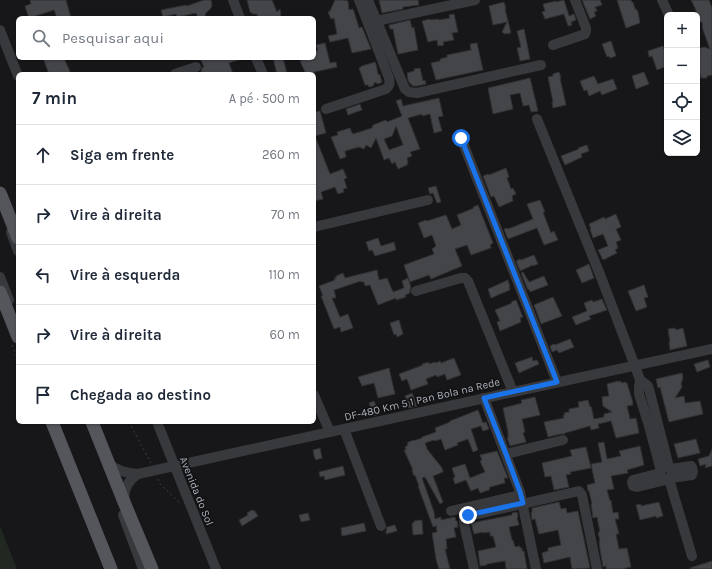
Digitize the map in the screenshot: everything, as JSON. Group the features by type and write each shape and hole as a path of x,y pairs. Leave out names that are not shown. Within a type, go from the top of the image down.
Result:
{"main road":[{"path":"0,193 16,233"},
{"path":"0,292 16,332"},
{"path":"53,424 111,569"},
{"path":"93,424 152,569"}],"street":[{"path":"233,0 239,16"},
{"path":"326,109 386,89 390,83 359,0"},
{"path":"368,0 405,89 409,92 417,93 541,65"},
{"path":"376,21 475,0"},
{"path":"553,45 585,34 586,28 575,0"},
{"path":"662,0 668,12"},
{"path":"0,30 16,72"},
{"path":"257,60 262,72"},
{"path":"181,72 196,67"},
{"path":"537,119 599,272 640,380 648,386 653,425 692,556"},
{"path":"461,138 557,382"},
{"path":"316,226 428,200"},
{"path":"0,206 16,246"},
{"path":"0,277 16,317"},
{"path":"416,290 461,278 465,278 468,281 512,392"},
{"name":"DF-480 Km 5 1 Pan Bola na Rede","path":"138,474 712,349"},
{"path":"484,398 520,492 536,569"},
{"path":"316,400 330,432"},
{"path":"59,424 118,569"},
{"path":"88,424 143,569"},
{"name":"Avenida do Sol","path":"158,424 216,569"},
{"path":"344,429 381,526"},
{"path":"506,454 563,440"},
{"path":"109,464 117,470 125,473 138,474"},
{"path":"124,502 125,490 128,483 138,474"},
{"path":"474,569 464,523 465,516 576,491 581,492 582,495 597,569"},
{"path":"451,511 516,496 520,492"}],"path":[{"path":"130,424 155,471 159,483 186,508"}],"shaded area":[{"path":"0,526 17,569 0,569"}],"building":[{"path":"30,0 66,0 70,16 56,16 54,10 35,16 28,16 25,6 31,4"},
{"path":"204,0 211,0 212,5 205,14 206,16 197,16 196,13 182,16 177,16 176,14 163,16 161,10 186,5 187,6"},
{"path":"247,0 272,0 277,12 280,9 281,16 258,16 257,14 250,12"},
{"path":"335,0 348,1 349,10 353,9 359,28 362,27 371,49 352,53 348,38 330,42 328,36 337,34 334,18 331,19 328,12 330,11"},
{"path":"379,0 418,0 419,5 403,7 403,9 382,13"},
{"path":"564,0 569,16 574,14 576,20 571,22 572,25 568,26 564,14 545,19 542,12 545,11 543,4"},
{"path":"582,0 600,0 602,5 595,7 597,11 594,12 596,16 590,19"},
{"path":"617,0 631,0 632,3 633,2 635,9 638,12 640,23 626,28"},
{"path":"691,0 709,0 712,8 712,75 707,76 707,78 701,78 700,74 700,48 704,47 710,49 703,30 702,22 700,22 700,12 696,12"},
{"path":"504,2 511,33 505,34 502,32 507,22 493,25 489,6"},
{"path":"454,14 458,32 452,33 454,40 443,42 444,45 438,46 437,40 428,42 422,21 450,18 449,15"},
{"path":"410,20 412,28 414,27 418,50 398,54 393,29 390,29 389,25"},
{"path":"524,29 530,59 520,61 517,48 521,47 517,31"},
{"path":"611,41 616,56 610,58 609,56 607,57 602,44"},
{"path":"325,43 330,63 336,62 337,67 314,72 305,72 300,61 316,60 316,50 318,50 316,45"},
{"path":"477,43 483,70 436,80 431,63 440,61 440,59 447,57 447,55 471,50 470,44"},
{"path":"663,46 664,67 657,70 652,56 649,57 648,51"},
{"path":"44,60 65,60 70,72 48,72"},
{"path":"201,60 238,60 229,63 232,72 201,72 202,68 204,67"},
{"path":"274,60 284,60 286,72 276,72"},
{"path":"375,62 382,82 378,84 375,82 373,86 369,87 368,85 365,85 359,68"},
{"path":"420,68 423,81 425,80 426,84 412,86 408,80 407,73 414,71 414,69"},
{"path":"559,72 566,105 553,108 548,77"},
{"path":"644,72 649,84 636,89 632,76"},
{"path":"594,76 598,84 613,79 617,89 602,95 600,91 589,96 587,90 584,91 580,81"},
{"path":"530,78 538,111 531,112 529,105 523,106 520,93 510,95 513,109 493,114 488,88"},
{"path":"439,98 443,116 438,117 442,131 434,133 430,114 422,116 422,114 408,118 420,149 410,152 412,156 407,158 407,165 398,169 395,162 392,164 389,158 384,160 376,138 371,148 366,145 364,149 359,147 345,151 346,157 340,159 331,137 338,135 337,132 350,128 353,134 372,128 373,125 386,120 387,122 402,116 396,101 401,99 403,106","holes":["396,126 403,145 389,150 384,139 392,136"]},
{"path":"360,104 362,110 348,115 346,109"},
{"path":"320,111 326,133 316,136 316,112"},
{"path":"316,139 330,174 343,169 347,178 344,179 347,188 343,189 344,192 338,194 335,187 321,192 323,199 316,201"},
{"path":"587,145 589,151 581,154 582,157 565,165 561,156"},
{"path":"506,168 509,177 507,178 511,189 513,188 516,194 512,196 513,201 499,207 494,196 491,197 483,176"},
{"path":"436,186 441,202 437,203 433,193 430,194 428,188"},
{"path":"540,200 551,233 554,231 558,240 544,245 537,228 508,239 504,229 508,229 533,219 527,204"},
{"path":"478,205 493,243 490,245 491,248 471,255 467,245 455,249 462,266 431,279 429,275 410,282 404,265 434,254 432,249 436,246 432,235 424,238 418,223 446,215 452,229 461,225 457,215"},
{"path":"616,214 621,227 616,229 621,240 616,242 618,248 615,250 617,253 603,260 598,250 608,246 603,234 593,238 589,224 604,217 605,219"},
{"path":"378,238 381,246 394,242 396,250 375,256 372,250 369,251 366,242"},
{"path":"534,255 538,264 520,271 516,261"},
{"path":"589,264 594,278 582,283 576,270"},
{"path":"377,270 379,280 387,278 393,292 404,288 402,281 408,278 411,287 410,293 405,295 406,297 396,300 396,298 378,305 370,285 365,286 364,282 361,281 334,290 336,298 332,298 340,317 348,314 353,328 341,332 340,327 334,329 321,296 323,296 319,286 335,280 334,278 336,278 336,276 343,273 345,278"},
{"path":"523,272 529,282 544,276 548,285 530,292 521,273"},
{"path":"508,280 510,290 491,298 488,289"},
{"path":"644,285 648,297 644,298 647,307 636,311 628,291"},
{"path":"553,297 562,316 541,324 534,305"},
{"path":"602,299 607,310 589,316 591,319 576,325 572,317 587,311 584,303"},
{"path":"516,300 523,317 520,318 521,322 500,331 497,322 500,321 495,310"},
{"path":"399,320 403,334 397,337 396,334 394,335 390,323"},
{"path":"675,328 676,330 683,328 687,346 670,350 668,329"},
{"path":"570,339 574,347 559,353 557,350 552,352 550,346"},
{"path":"532,357 533,361 537,360 539,364 519,373 515,363"},
{"path":"454,358 461,375 447,380 445,374 437,377 436,375 426,379 428,384 411,390 407,379 402,381 399,374 423,365 422,364 429,362 429,364 436,363 440,361 441,363"},
{"path":"708,360 710,367 697,372 694,364"},
{"path":"389,368 395,394 378,398 374,383 362,386 358,377"},
{"path":"682,373 682,387 675,398 684,396 685,403 700,401 703,414 669,422 660,387 658,388 656,379"},
{"path":"621,381 621,383 627,383 633,403 633,405 627,406 630,419 636,418 639,433 616,438 611,421 598,424 599,428 591,430 590,426 565,434 548,437 544,422 564,418 564,413 569,412 569,409 579,407 578,402 588,400 594,419 604,417 604,414 612,412 603,406 602,397 609,396 607,384"},
{"path":"412,393 417,406 409,408 405,396"},
{"path":"535,397 540,415 522,419 525,432 523,433 526,442 510,446 507,438 508,432 503,408 522,403 521,400"},
{"path":"374,401 380,414 374,416 369,403"},
{"path":"478,410 483,423 486,422 489,429 483,431 481,426 471,429 478,450 473,452 468,439 445,450 441,439 425,443 427,449 442,468 443,472 433,476 443,502 440,504 425,477 422,478 435,519 441,517 441,520 455,517 458,527 454,528 456,537 446,539 447,549 445,549 450,569 439,569 432,533 437,532 436,525 433,527 415,475 414,476 413,470 404,450 406,450 405,447 408,445 407,443 436,432 435,428"},
{"path":"696,439 700,453 678,458 674,444"},
{"path":"604,442 607,459 621,456 619,451 640,446 644,465 627,470 628,473 611,476 614,489 607,490 610,501 611,500 613,513 618,512 619,519 615,519 619,534 616,534 619,549 627,548 631,567 622,569 606,569 606,566 603,567 598,532 600,532 597,517 593,518 592,504 587,485 595,483 591,464 602,462 598,443"},
{"path":"586,447 591,468 570,472 571,474 566,475 569,487 554,490 551,476 545,477 542,463 572,456 570,450"},
{"path":"320,448 322,458 316,460 313,450"},
{"path":"712,449 712,466 705,468 706,464 700,466 698,459 709,456"},
{"path":"497,451 508,478 504,478 505,483 490,487 489,490 480,493 478,488 471,491 466,480 455,484 453,478 455,477 452,468 465,464 470,478 485,472 480,461 482,460 480,455"},
{"path":"343,466 345,475 325,480 324,476 320,477 319,472"},
{"path":"559,502 561,509 566,508 567,513 578,511 590,568 572,569 570,557 544,563 542,553 548,551 548,548 561,545 558,530 539,534 535,519 532,520 531,512 532,508"},
{"path":"659,502 663,516 640,520 636,505 641,504 641,506"},
{"path":"254,510 258,516 242,526 239,520 248,515 247,513"},
{"path":"517,512 519,525 509,527 515,547 520,546 522,551 524,551 527,569 506,569 505,561 480,566 478,551 496,547 493,536 490,536 490,532 474,534 471,523 512,515 512,513"},
{"path":"308,513 310,520 301,522 299,515"},
{"path":"422,520 423,534 413,535 412,523 414,523 414,521"},
{"path":"364,523 366,531 342,536 341,528"},
{"path":"395,525 397,531 386,534 387,527"},
{"path":"712,561 712,569 690,569 690,568"}],"route":[{"path":"461,138 557,382 484,398 523,503 468,515"}]}
